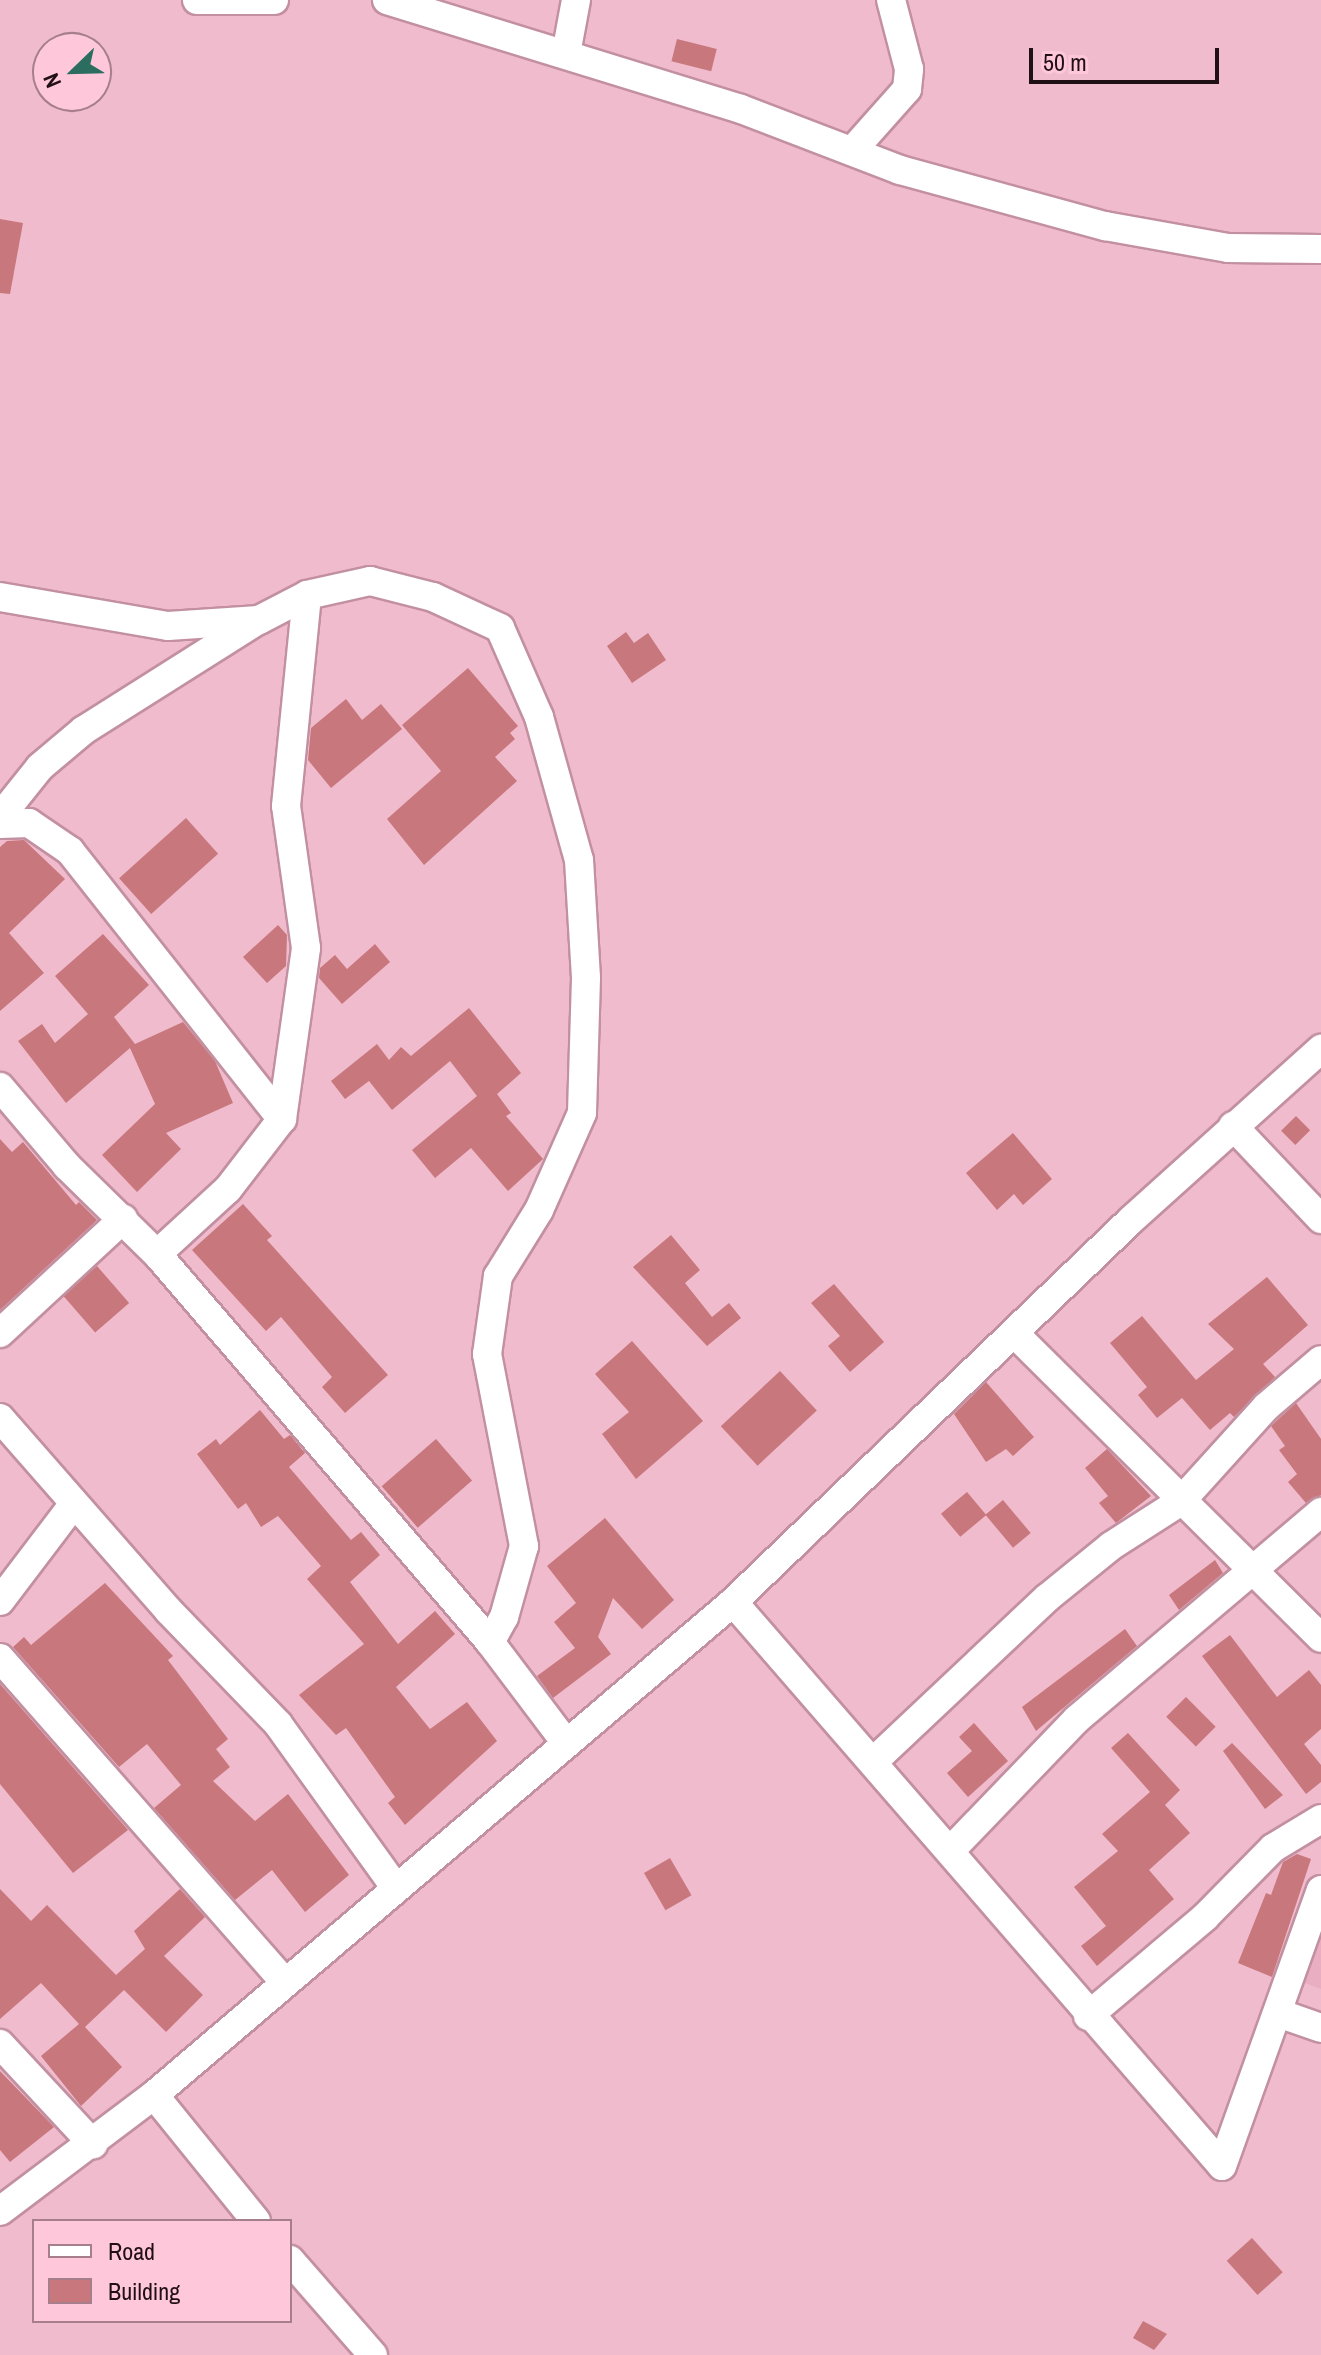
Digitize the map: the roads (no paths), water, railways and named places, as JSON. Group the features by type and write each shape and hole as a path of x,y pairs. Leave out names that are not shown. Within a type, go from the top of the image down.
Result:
{"street":[{"path":"197,0 274,0"},
{"path":"387,0 741,109 900,170 1105,226 1228,248 1321,249"},
{"path":"566,54 576,0"},
{"path":"852,151 907,89 909,69 891,0"},
{"path":"0,817 40,767 84,730 259,620 307,595 370,581 433,597 500,628 539,717 579,860 586,978 582,1113 539,1210 498,1276 487,1354 524,1546 504,1617 490,1642"},
{"path":"157,1254 228,1189 282,1119 306,948 286,806 307,595"},
{"path":"0,597 168,626 259,620"},
{"path":"0,824 29,823 70,851 282,1119"},
{"path":"0,2211 93,2144 154,2095 284,1981 733,1602 1233,1126 1321,1049"},
{"path":"0,1087 67,1166 157,1254 490,1642 566,1743"},
{"path":"1233,1126 1321,1219"},
{"path":"0,1333 123,1219"},
{"path":"1015,1334 1253,1575 1321,1638"},
{"path":"874,1761 1047,1598 1111,1546 1181,1501 1266,1407 1321,1360"},
{"path":"0,1418 73,1505 278,1724 396,1888"},
{"path":"0,1601 73,1505"},
{"path":"950,1851 1077,1719 1253,1575 1321,1512"},
{"path":"733,1602 874,1761 1088,2016 1222,2166 1281,2014 1321,1890"},
{"path":"0,1658 284,1981"},
{"path":"1088,2016 1205,1917 1273,1848 1321,1819"},
{"path":"1281,2014 1321,2028"},
{"path":"0,2044 93,2144"},
{"path":"154,2095 254,2219"},
{"path":"292,2262 373,2355"}]}
